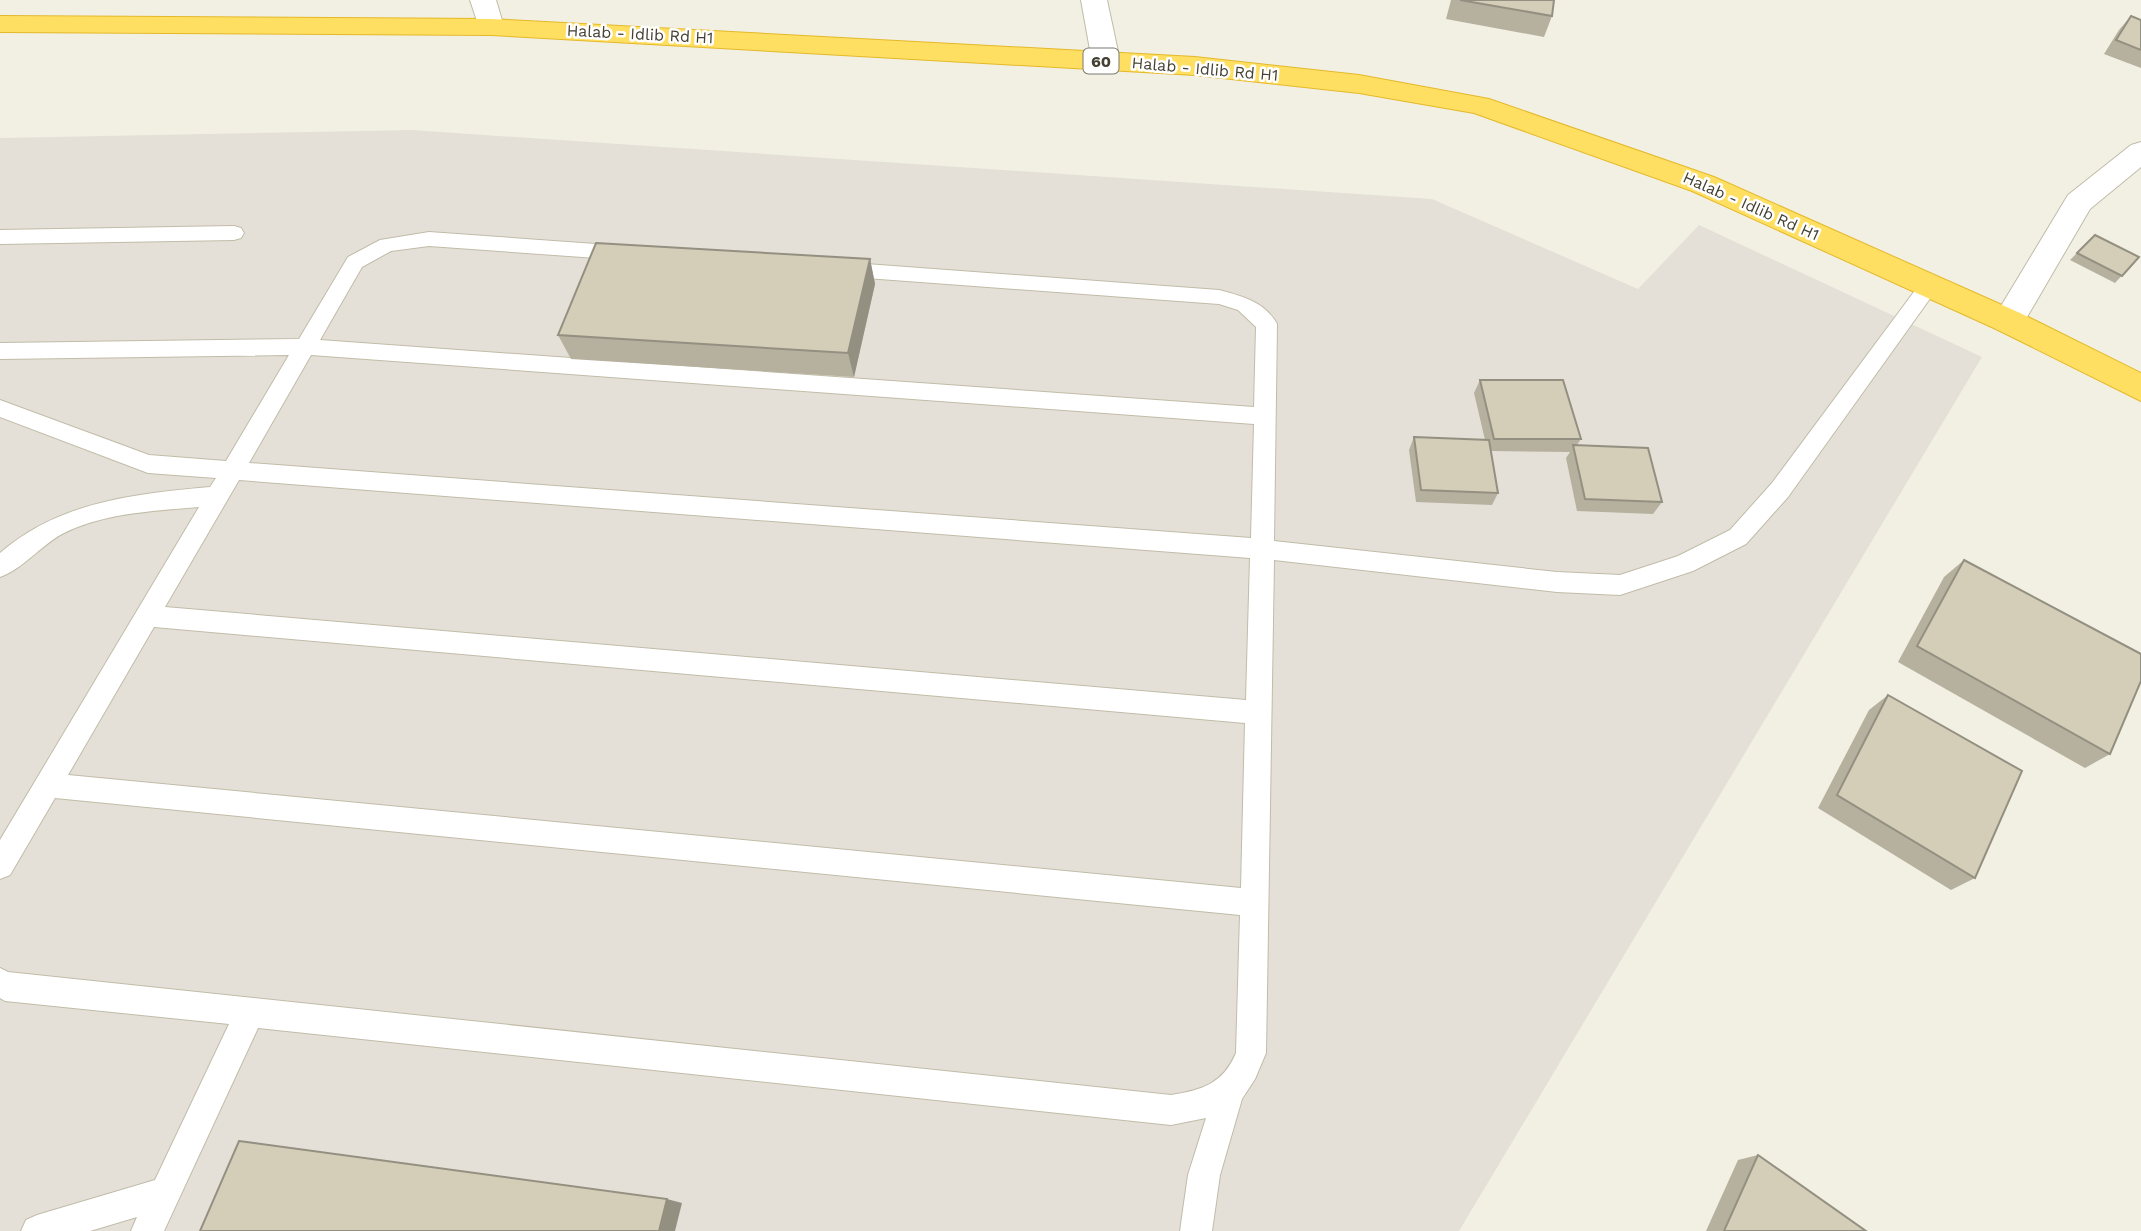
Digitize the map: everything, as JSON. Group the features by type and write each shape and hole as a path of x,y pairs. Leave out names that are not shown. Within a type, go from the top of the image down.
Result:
{"highway":[{"name":"Halab - Idlib Rd H1","path":"0,24 487,13 722,38 1195,66 1359,84 1479,105 1703,184 2008,321 2141,388"}],"street":[{"path":"1094,0 1106,61"},
{"path":"2008,321 2079,202 2141,152"}],"lane":[{"path":"0,237 234,233"},
{"path":"0,866 355,262 387,245 429,239 650,255"},
{"path":"0,983 5,986 1171,1110 1209,1104 1228,1091 1244,1072 1251,1053 1267,324 1245,304 1233,299 817,267"},
{"path":"0,408 148,464 234,468 1262,548 1557,582 1620,585 1685,564 1738,537 1780,490 1929,286"},
{"path":"0,351 305,347 1265,416"},
{"path":"0,567 35,538 85,515 137,504 218,496"},
{"path":"147,616 1258,713"},
{"path":"47,785 1254,903"},
{"path":"147,1231 250,1012"},
{"path":"1196,1231 1204,1175 1228,1091"},
{"path":"37,1231 166,1192"}],"shaded area":[{"path":"412,130 1432,199 1638,289 1699,225 1982,357 1459,1231 0,1231 0,138"}],"building":[{"path":"1460,0 1554,0 1552,16"},
{"path":"2131,16 2141,20 2141,50 2116,40"},
{"path":"2095,235 2139,257 2122,276 2077,253"},
{"path":"596,243 870,259 848,353 558,335"},
{"path":"1480,380 1563,380 1581,439 1494,439"},
{"path":"1414,437 1489,440 1498,493 1421,490"},
{"path":"1573,445 1648,448 1662,502 1585,499"},
{"path":"1964,560 2141,654 2141,681 2110,754 1917,646"},
{"path":"1888,695 2022,771 1975,878 1837,795"},
{"path":"239,1141 667,1199 659,1231 200,1231"},
{"path":"1758,1155 1866,1231 1724,1231"}]}
